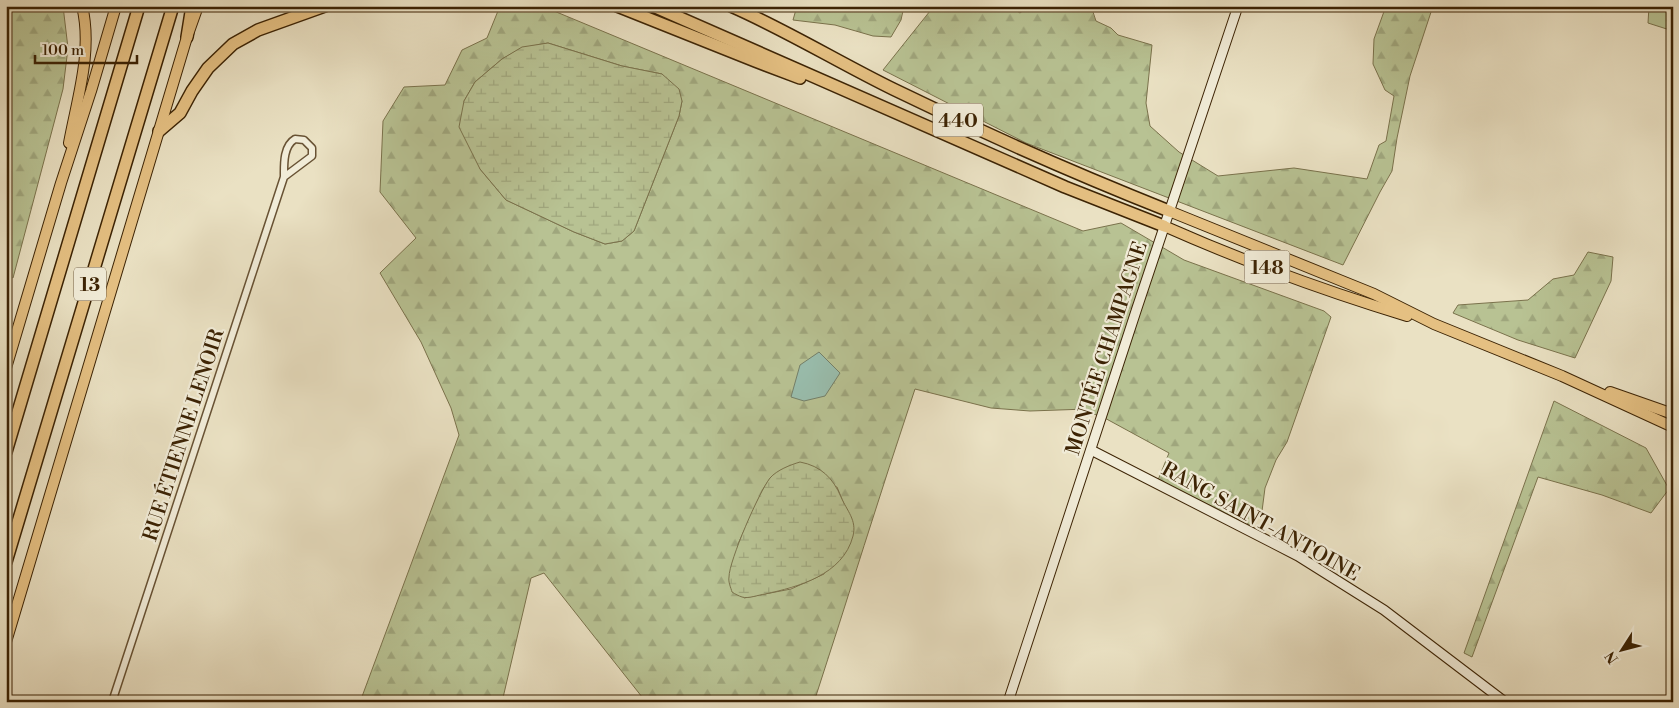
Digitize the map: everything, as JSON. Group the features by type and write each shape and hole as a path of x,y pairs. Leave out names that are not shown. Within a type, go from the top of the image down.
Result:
{"highway":[{"name":"13","path":"6,452 139,6"},
{"name":"13","path":"6,562 173,6"},
{"path":"187,37 192,6"},
{"path":"159,131 180,113 208,68 233,44 258,30 325,6"},
{"path":"616,6 755,61 880,106"},
{"name":"440","path":"653,6 1065,187 1164,226"},
{"name":"440","path":"731,6 754,16 848,67 971,126 1169,211"},
{"path":"739,6 754,16"}],"main road":[{"path":"61,183 86,54 86,29 82,6"},
{"path":"6,368 116,6"},
{"path":"6,642 187,37 198,6"},
{"name":"148","path":"1169,211 1374,294 1434,324 1562,376 1673,427"},
{"name":"148","path":"1164,226 1244,259 1372,305 1434,324"},
{"name":"148","path":"1562,376 1673,414"}],"street":[{"name":"MONTÉE CHAMPAGNE","path":"1008,702 1238,6"},
{"name":"RUE ÉTIENNE LENOIR","path":"112,702 284,177 286,150 289,143 295,139 304,140 312,148 312,156 284,177"},
{"name":"RANG SAINT-ANTOINE","path":"1091,450 1298,556 1384,610 1505,702"}],"green space":[{"path":"6,6 63,6 68,48 63,89 13,278 6,274"},
{"path":"500,6 542,6 1083,231 1121,223 1184,260 1324,311 1331,317 1287,442 1276,460 1265,488 1262,511 1250,525 1158,480 1169,453 1101,416 1093,414 1087,409 1030,411 991,408 915,389 814,702 646,702 544,573 531,578 502,702 360,702 459,435 451,408 421,342 380,273 416,238 380,192 383,121 404,87 445,85 462,50 487,38","holes":["548,43 622,66 662,74 682,101 679,116 634,231 622,241 605,244 574,232 506,200 480,169 464,101 475,82 502,59 522,48","771,477 837,487 844,504 824,574 791,589 744,598 738,544 763,489"]},
{"path":"797,6 904,6 901,20 891,37 873,36 835,25 793,20"},
{"path":"934,6 1009,6 1020,13 1029,6 1091,6 1096,21 1111,28 1118,35 1152,45 1146,103 1150,126 1179,152 1218,176 1294,168 1367,179 1379,145 1386,141 1394,96 1385,90 1373,64 1374,39 1386,6 1433,6 1410,76 1392,171 1343,265 1026,143 883,70"},
{"path":"1649,6 1673,6 1673,31 1648,23"},
{"path":"548,43 622,66 662,74 679,89 682,101 679,116 634,231 622,241 605,244 574,232 506,200 480,169 459,127 464,101 475,82 502,59 522,47"},
{"path":"1588,252 1613,257 1611,281 1575,358 1518,340 1453,313 1458,305 1528,300 1553,279 1574,275"},
{"path":"1554,401 1646,448 1669,489 1651,513 1602,495 1538,477 1472,657 1464,653"},
{"path":"800,462 820,470 838,490 854,525 853,536 848,549 840,561 829,570 805,583 753,597 738,596 732,592 729,579 730,569 752,511 770,478 780,470"}],"shaded area":[{"path":"819,352 840,373 825,396 804,401 791,397 800,365"}]}
